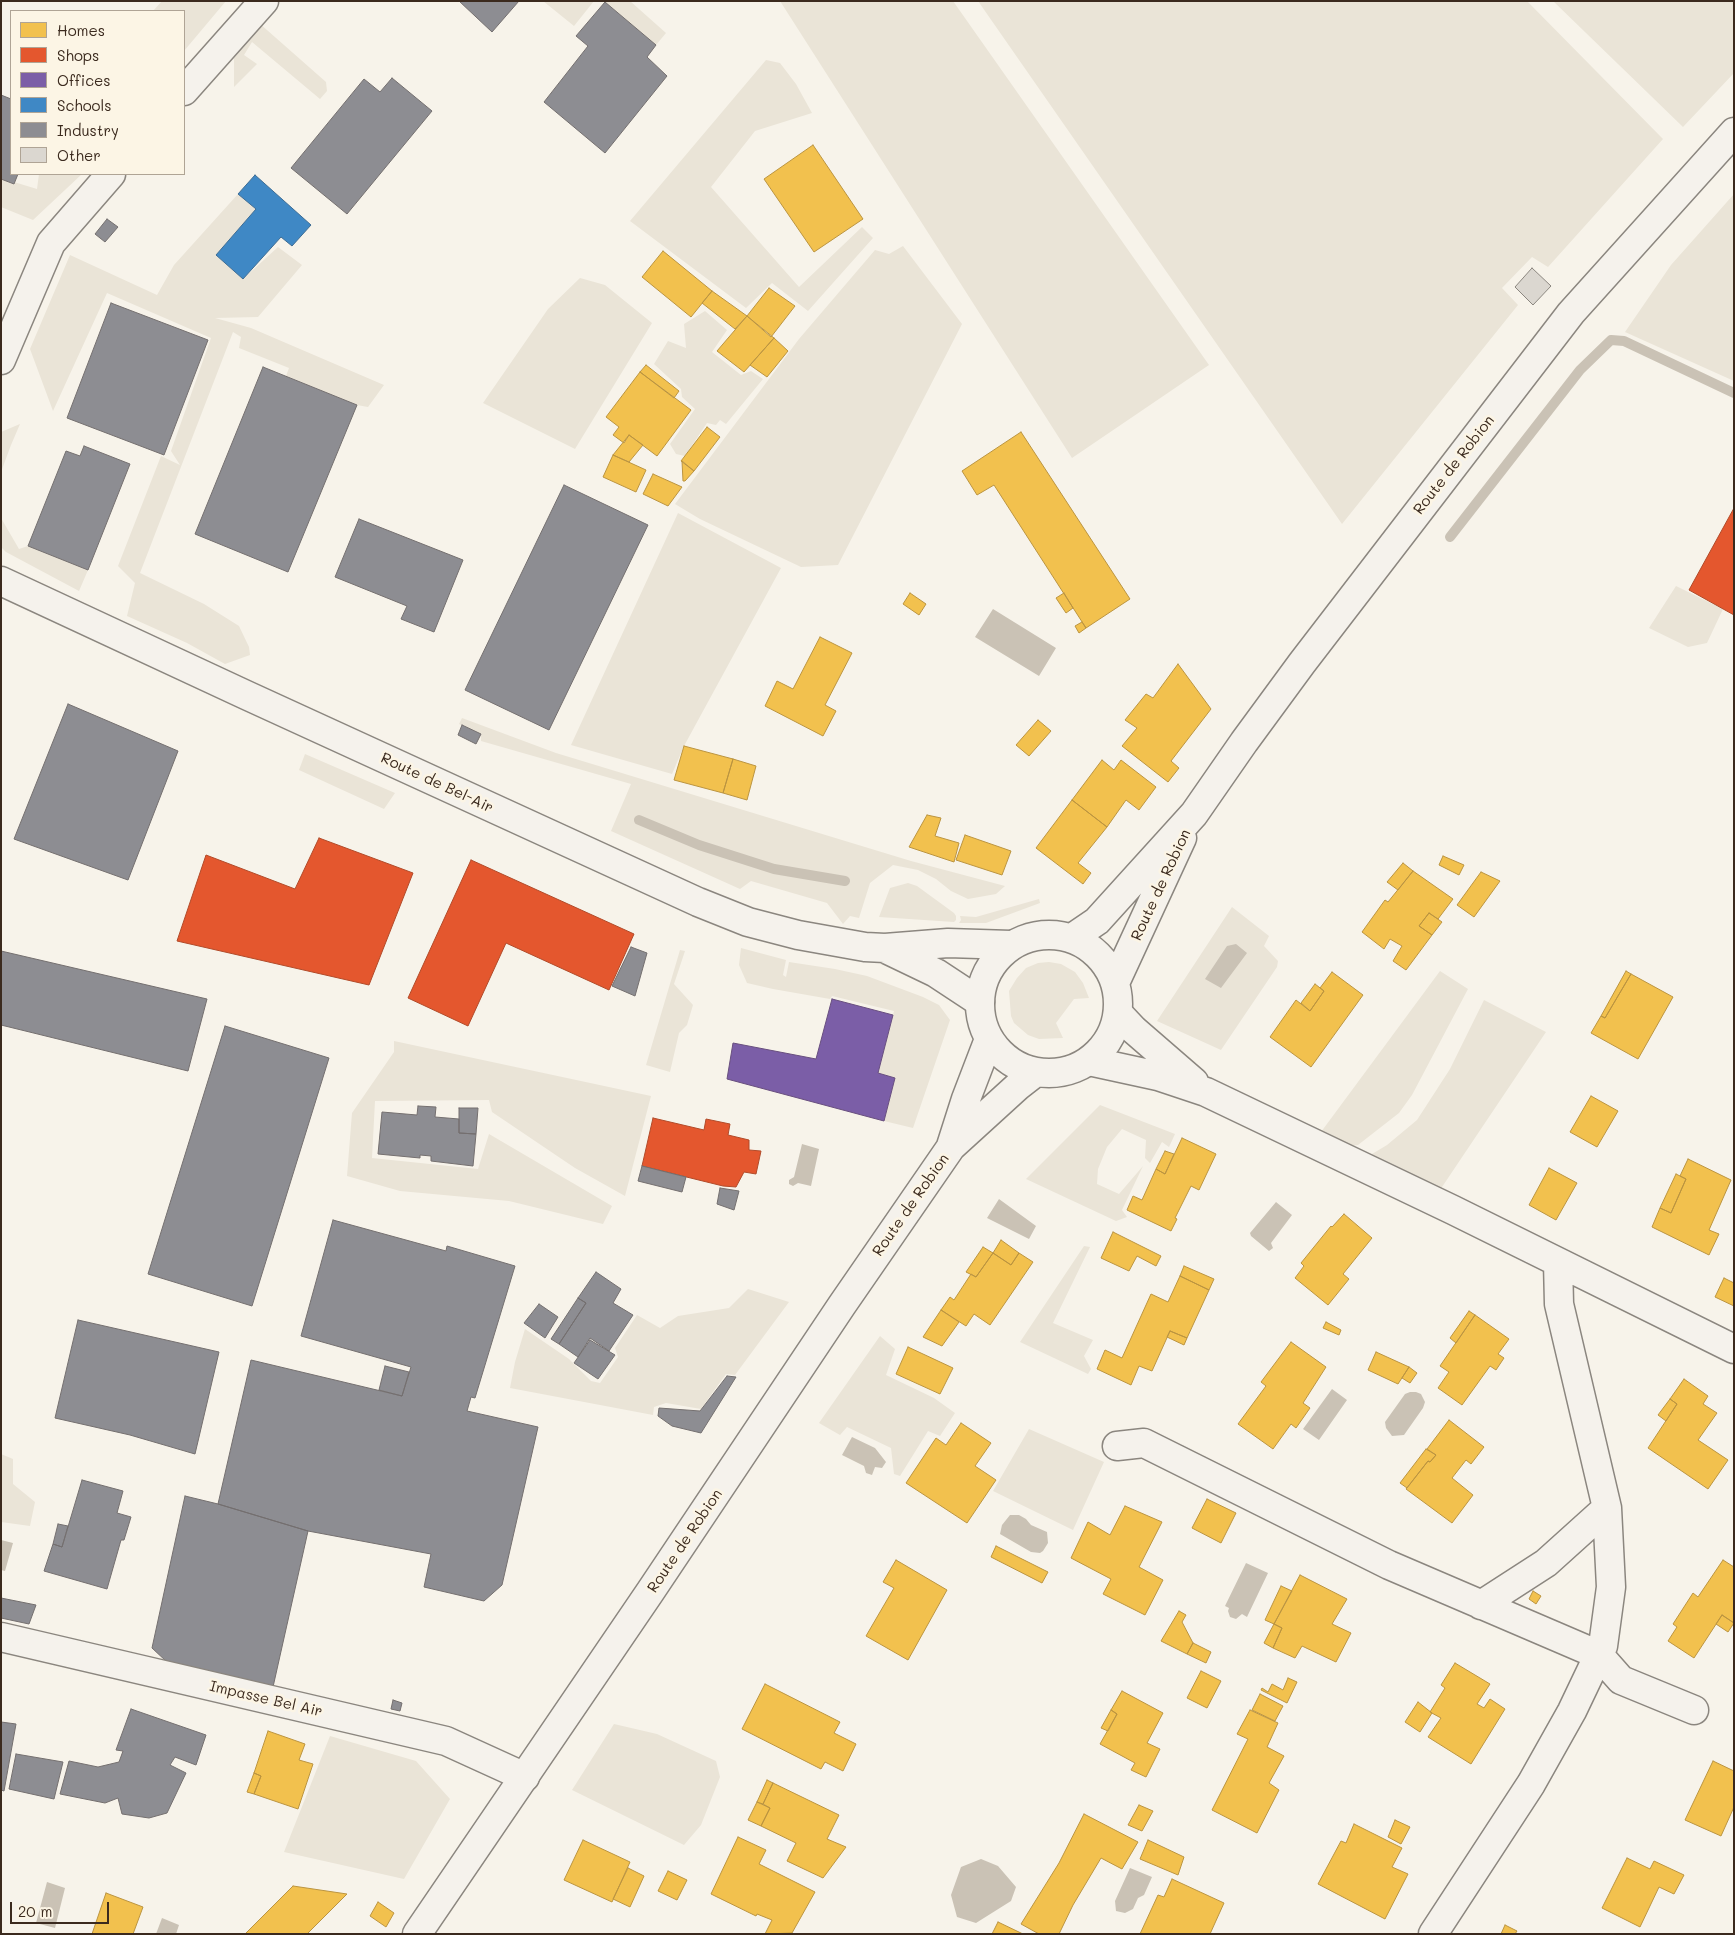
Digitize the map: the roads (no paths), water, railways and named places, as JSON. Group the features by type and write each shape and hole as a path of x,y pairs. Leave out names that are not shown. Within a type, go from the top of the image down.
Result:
{"street":[{"path":"185,90 264,1"},
{"name":"Route de Robion","path":"1072,938 1097,921 1194,814 1240,746 1302,663 1571,313 1734,132"},
{"path":"1,360 51,243 110,175"},
{"name":"Route de Bel-Air","path":"1,581 698,902 748,922 798,935 865,947 885,948 948,943 1011,945"},
{"name":"Route de Robion","path":"1115,982 1194,814"},
{"path":"1056,934 1072,938 1091,948 1106,963 1115,982 1118,1013 1113,1031 1103,1048 1089,1061 1073,1069 1054,1073 1036,1072 1017,1066 1001,1054 989,1039 983,1027 980,1002 984,980 995,961 1011,945 1025,938 1056,934"},
{"name":"Route de Bel-Air","path":"885,948 936,973 980,1002"},
{"path":"1118,1013 1134,1030 1206,1092"},
{"name":"Route de Robion","path":"951,1148 966,1099 989,1039"},
{"path":"1089,1061 1158,1076 1206,1092 1734,1349"},
{"name":"Route de Robion","path":"417,1934 650,1592 842,1305 951,1148 1018,1086 1036,1072"},
{"path":"1433,1934 1531,1784 1572,1712 1603,1646 1611,1587 1608,1508 1559,1304 1558,1262"},
{"path":"1117,1446 1144,1443 1389,1565 1599,1655 1621,1680 1694,1710"},
{"path":"1481,1605 1546,1563 1608,1508"},
{"name":"Impasse Bel Air","path":"1,1637 446,1741 525,1776"}],"waterway":[{"path":"1450,537 1580,370 1611,340 1624,341 1734,393"},
{"path":"639,820 699,845 774,869 845,881"}]}
